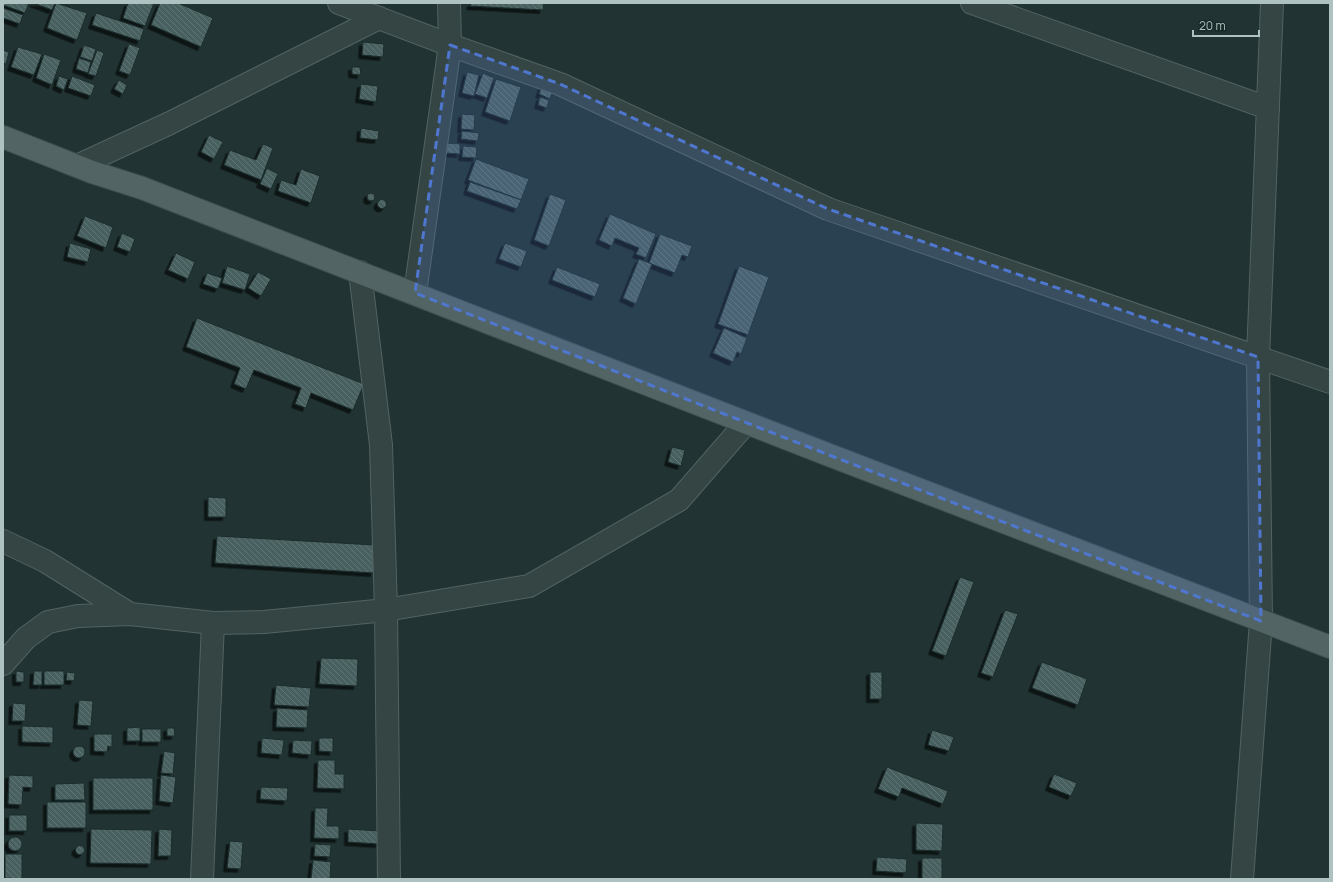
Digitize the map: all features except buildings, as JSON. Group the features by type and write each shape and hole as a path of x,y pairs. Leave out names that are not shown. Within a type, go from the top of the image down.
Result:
{"main road":[{"path":"3,137 77,166 142,188 746,423 1330,647"}],"street":[{"path":"339,3 450,45 560,84 828,209 1330,382"},
{"path":"415,293 450,45 449,3"},
{"path":"972,3 1268,108"},
{"path":"1242,879 1261,621 1258,357 1272,3"},
{"path":"77,166 170,123 379,18"},
{"path":"360,272 381,445 386,610 389,879"},
{"path":"3,664 26,638 48,622 78,616 130,614 213,624 264,622 386,610 529,586 680,500 746,423"},
{"path":"3,541 45,561 130,614"},
{"path":"202,879 213,624"}],"highlighted area":[{"path":"450,45 560,84 828,209 1258,357 1261,621 829,455 415,293"}]}
